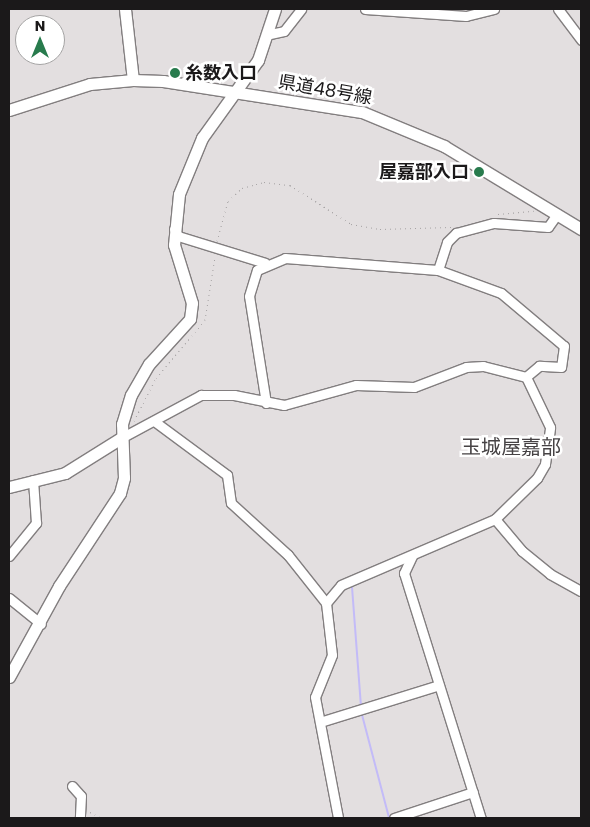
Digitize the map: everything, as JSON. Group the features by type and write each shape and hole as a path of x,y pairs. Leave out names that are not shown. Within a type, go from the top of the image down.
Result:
{"street":[{"path":"125,9 133,80"},
{"path":"9,677 42,624 59,586 120,493 124,478 121,438 134,389 190,319 192,303 176,258 175,208 192,155 258,60 270,34 275,9"},
{"path":"270,34 284,30 301,9"},
{"path":"365,9 466,16 494,9"},
{"path":"558,9 581,40"},
{"name":"県道48号線","path":"9,110 90,84 133,80 234,92 390,121 444,146 581,229"},
{"path":"438,270 446,242 456,233 494,223 548,227 557,214"},
{"path":"174,230 178,236 265,263"},
{"path":"266,403 249,296 257,270 265,263 285,258 438,270 501,293 561,342 565,353 561,367 539,366 526,377"},
{"path":"9,487 65,473 121,438 201,395 234,395 266,403 284,405 356,385 414,387 466,367 483,366 526,377 550,426 545,464 537,478 496,519 341,585 326,603"},
{"path":"154,421 227,475 231,503 288,555 326,603 332,655 315,696 323,721 338,818"},
{"path":"9,556 36,523 33,480"},
{"path":"496,519 522,551 550,574 581,591"},
{"path":"419,552 408,559 404,573 481,818"},
{"path":"9,598 42,624"},
{"path":"323,721 439,685"},
{"path":"72,786 81,796 81,816"},
{"path":"394,818 473,792"}],"path":[{"path":"81,816 91,811 102,818"}],"waterway":[{"path":"352,587 361,706"},
{"path":"361,711 389,818"}],"place":[{"name":"糸数入口","path":"175,73"},
{"name":"屋嘉部入口","path":"479,172"}],"district":[{"name":"玉城屋嘉部","path":"511,447"}]}
